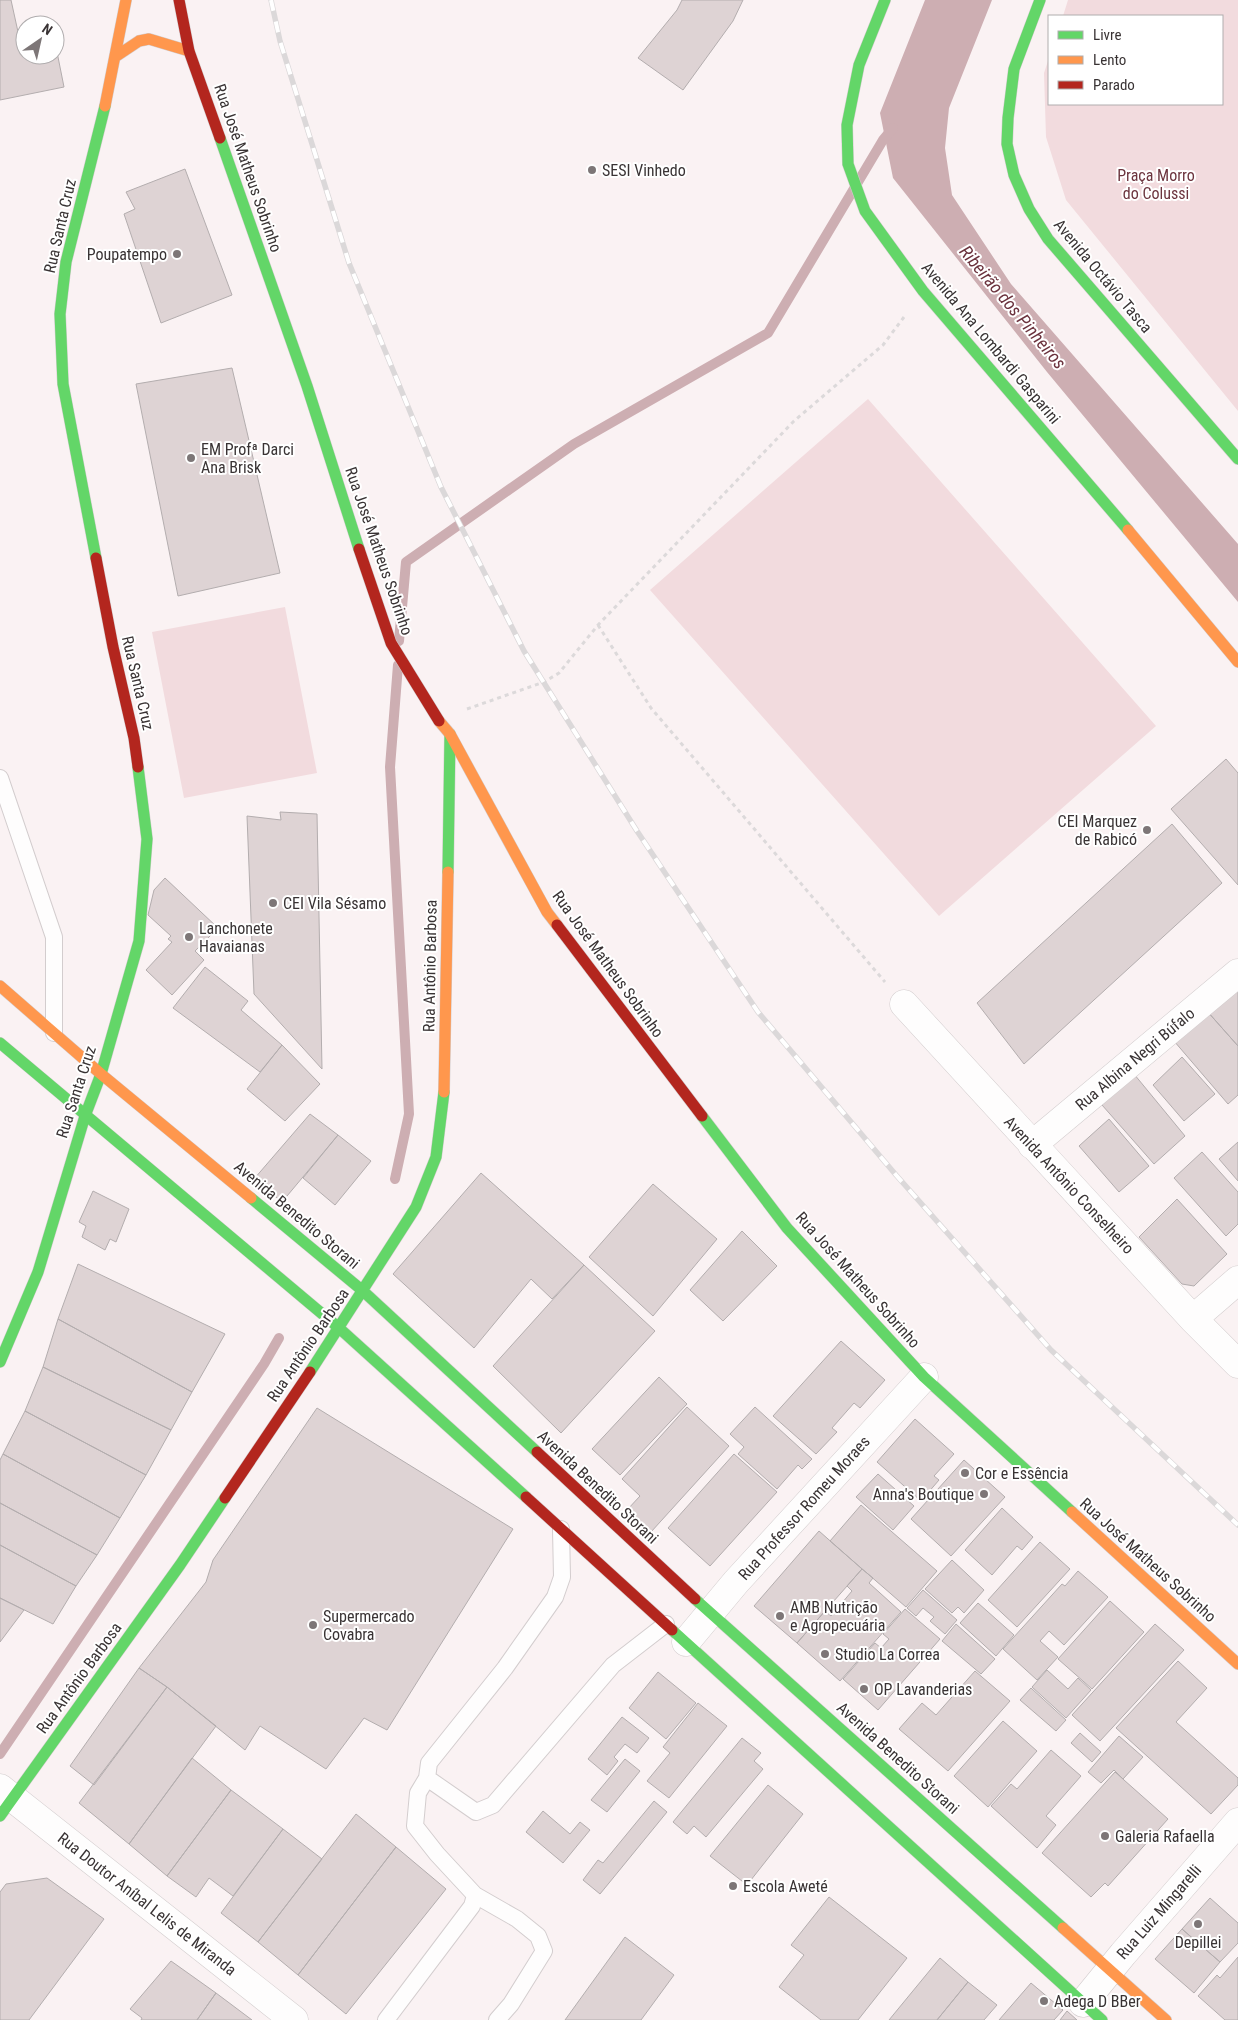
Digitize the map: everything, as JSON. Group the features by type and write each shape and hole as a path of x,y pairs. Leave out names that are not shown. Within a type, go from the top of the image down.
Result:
{"main road":[{"name":"Rua Santa Cruz","path":"0,1362 38,1272 85,1116 101,1074 139,941 147,839 134,738 112,647 63,384 60,314 66,262 102,121 126,0"},
{"name":"Rua José Matheus Sobrinho","path":"179,0 189,51 307,386 391,643 438,719 450,734 547,912 787,1228 924,1377 1238,1664"},
{"name":"Avenida Ana Lombardi Gasparini","path":"885,0 859,65 847,125 848,164 864,211 924,292 1174,584 1238,662"},
{"name":"Avenida Octávio Tasca","path":"1040,0 1014,69 1007,144 1014,175 1029,209 1048,239 1238,459"},
{"path":"115,57 139,41 150,39 189,51"},
{"name":"Rua Antônio Barbosa","path":"4,1801 180,1565 339,1328 416,1207 436,1158 444,1102 450,734"},
{"name":"Avenida Benedito Storani","path":"0,986 101,1074 363,1291 710,1613 1166,2020"},
{"path":"0,1044 339,1328 1092,2012"}],"street":[{"name":"Rua Albina Negri Búfalo","path":"1032,1145 1238,973"},
{"name":"Avenida Antônio Conselheiro","path":"904,1004 1032,1145 1238,1364"},
{"path":"1193,1318 1238,1280"},
{"name":"Rua Professor Romeu Moraes","path":"676,1633 710,1613 736,1582 924,1377"},
{"name":"Rua Doutor Aníbal Lelis de Miranda","path":"4,1801 294,2020"},
{"name":"Rua Luiz Mingarelli","path":"1092,2012 1110,1969 1238,1822"}],"lane":[{"path":"0,778 54,937 54,1033"},
{"path":"497,2020 511,2004 544,1951 538,1936 516,1919 476,1895 437,1854 416,1826 418,1793 428,1778 429,1763 505,1668 555,1597 562,1577 561,1529"},
{"path":"428,1778 476,1812 493,1805 613,1665 676,1633"},
{"path":"394,2017 472,1906 476,1895"}],"path":[{"path":"438,719 544,682 559,673 598,625 794,421 883,345 924,292"},
{"path":"598,625 651,708 904,1004"}],"green space":[{"name":"Praça Morro do Colussi","path":"1068,0 1238,0 1238,411 1066,200 1046,137 1044,73 1048,61 1048,105 1223,105 1223,15 1063,15"},
{"path":"868,399 1156,726 939,916 650,590"},
{"path":"285,607 317,773 184,798 152,632"}],"water":[{"name":"Ribeirão dos Pinheiros","path":"925,0 992,0 949,108 945,148 952,195 1011,284 1238,544 1238,602 1047,372 893,178 880,113"}],"building":[{"path":"0,0 11,0 15,18 15,65 60,65 64,87 0,100"},
{"path":"682,0 743,0 733,21 683,90 638,58 677,10"},
{"name":"Poupatempo","path":"185,169 232,295 161,323 124,214 135,209 126,192"},
{"path":"232,368 280,573 178,596 136,384"},
{"path":"1226,759 1238,773 1238,885 1171,809"},
{"path":"280,812 317,814 322,1069 254,994 247,816 281,820"},
{"path":"1172,824 1222,883 1024,1064 977,1003"},
{"name":"Lanchonete Havaianas","path":"165,878 218,928 195,951 204,960 172,995 146,970 172,942 168,939 171,936 148,915 154,890"},
{"path":"205,967 248,1001 241,1010 282,1045 260,1072 173,1008"},
{"path":"1238,984 1238,1046 1207,1011"},
{"path":"1207,1011 1238,1046 1238,1095 1228,1104 1174,1041"},
{"path":"282,1045 320,1084 285,1121 247,1089"},
{"path":"1182,1057 1215,1094 1184,1121 1153,1085"},
{"path":"1134,1074 1185,1136 1154,1164 1102,1105"},
{"path":"310,1114 338,1135 282,1202 254,1179"},
{"path":"1109,1119 1149,1166 1119,1192 1079,1146"},
{"path":"338,1135 371,1161 335,1205 303,1178"},
{"path":"1238,1142 1238,1181 1219,1159"},
{"path":"1202,1152 1238,1192 1238,1224 1226,1236 1174,1178"},
{"path":"481,1173 584,1265 552,1299 531,1279 474,1348 393,1274"},
{"path":"653,1184 717,1239 653,1316 589,1257"},
{"path":"93,1191 129,1209 116,1242 110,1239 105,1250 82,1237 86,1226 79,1222"},
{"path":"1177,1199 1227,1254 1194,1286 1182,1284 1139,1237"},
{"path":"742,1231 777,1266 723,1321 690,1290"},
{"path":"78,1264 225,1334 192,1392 58,1319"},
{"path":"584,1265 655,1331 561,1433 493,1366"},
{"path":"58,1319 192,1392 171,1430 43,1367"},
{"path":"841,1341 885,1380 860,1408 854,1403 832,1428 837,1432 816,1454 773,1416"},
{"path":"43,1367 171,1430 146,1475 25,1411"},
{"path":"659,1377 687,1404 620,1475 592,1449"},
{"path":"687,1407 729,1446 651,1532 627,1510 640,1496 622,1479"},
{"path":"755,1407 812,1459 802,1469 798,1465 777,1489 738,1454 744,1447 730,1434"},
{"name":"Supermercado Covabra","path":"317,1408 513,1529 387,1730 364,1718 326,1769 260,1726 245,1750 167,1687 139,1668 206,1582 213,1560"},
{"path":"25,1411 146,1475 120,1518 3,1454"},
{"path":"915,1419 954,1454 934,1476 939,1480 921,1501 877,1462"},
{"path":"3,1454 120,1518 97,1555 0,1503 0,1460"},
{"path":"734,1454 777,1492 710,1566 668,1528"},
{"path":"964,1460 1005,1497 951,1556 911,1519"},
{"path":"878,1474 914,1506 893,1530 856,1497"},
{"path":"0,1503 97,1555 76,1586 0,1545"},
{"path":"861,1505 937,1571 906,1607 830,1541"},
{"path":"1002,1508 1033,1537 1022,1550 1017,1546 992,1575 965,1550"},
{"path":"819,1531 862,1569 797,1643 754,1606"},
{"path":"1040,1542 1070,1569 1017,1627 988,1600"},
{"path":"0,1545 76,1586 53,1624 0,1598"},
{"path":"952,1560 984,1590 964,1613 958,1607 952,1613 925,1589"},
{"path":"862,1569 873,1578 869,1583 901,1612 840,1681 797,1643 825,1611 831,1616 852,1591 847,1586"},
{"path":"1078,1571 1108,1597 1064,1645 1049,1631 1040,1641 1058,1657 1037,1680 1003,1649 1062,1584 1065,1586"},
{"path":"923,1590 957,1620 945,1634 930,1621 934,1617 923,1608 916,1616 907,1608"},
{"path":"0,1598 24,1610 0,1642"},
{"path":"1110,1601 1144,1632 1092,1689 1058,1659"},
{"path":"978,1603 1014,1635 996,1656 960,1623"},
{"path":"905,1609 940,1639 878,1710 843,1679 875,1643 881,1648 889,1639 883,1634"},
{"path":"956,1624 995,1659 981,1674 942,1641"},
{"path":"1155,1624 1184,1650 1100,1741 1072,1715"},
{"path":"1178,1661 1207,1688 1176,1722 1238,1778 1238,1785 1211,1814 1116,1728"},
{"path":"139,1668 167,1687 94,1785 70,1766"},
{"path":"1047,1670 1068,1689 1078,1678 1091,1690 1066,1718 1032,1687"},
{"path":"975,1671 1010,1701 948,1771 899,1729 922,1703 936,1715"},
{"path":"658,1672 696,1703 666,1739 629,1708"},
{"path":"167,1687 216,1726 129,1844 79,1803"},
{"path":"1031,1688 1066,1720 1056,1731 1020,1700"},
{"path":"698,1703 727,1726 669,1798 647,1781 670,1753 663,1747"},
{"path":"622,1717 649,1738 637,1753 625,1744 614,1757 618,1761 607,1775 588,1759"},
{"path":"1003,1721 1037,1751 988,1807 954,1776"},
{"path":"1080,1733 1101,1752 1092,1762 1071,1743"},
{"path":"1119,1736 1143,1757 1123,1779 1114,1770 1101,1783 1088,1772"},
{"path":"742,1738 761,1753 754,1761 763,1769 706,1837 694,1826 687,1834 673,1822"},
{"path":"1051,1750 1081,1776 1046,1816 1056,1825 1037,1848 991,1806 1011,1784 1017,1789"},
{"path":"192,1758 231,1790 167,1876 129,1844"},
{"path":"625,1759 640,1771 607,1812 591,1800"},
{"name":"Galeria Rafaella","path":"1115,1772 1168,1819 1108,1886 1105,1883 1091,1897 1042,1853"},
{"path":"768,1785 803,1814 747,1885 710,1856"},
{"path":"231,1790 283,1829 233,1896 209,1878 196,1897 167,1876"},
{"path":"654,1801 667,1812 600,1894 583,1880 598,1860 603,1863"},
{"path":"543,1811 570,1834 580,1822 590,1830 563,1863 526,1832"},
{"path":"356,1814 396,1847 298,1975 258,1942"},
{"path":"283,1829 322,1859 258,1942 221,1913"},
{"path":"396,1847 446,1889 346,2014 298,1975"},
{"path":"47,1878 104,1919 29,2020 0,2020 0,1892 6,1884"},
{"path":"829,1897 907,1958 858,2020 821,2020 779,1987 804,1955 791,1945"},
{"path":"1210,1898 1238,1923 1238,1943 1220,1962 1182,1929"},
{"path":"1182,1929 1220,1962 1194,1993 1155,1959"},
{"path":"625,1937 674,1975 641,2020 565,2020"},
{"path":"1238,1957 1238,2020 1225,2020 1198,1996 1217,1975 1220,1978"},
{"path":"940,1958 968,1982 937,2020 889,2020"},
{"path":"171,1961 216,1993 197,2020 141,2020 142,2018 130,2009"},
{"path":"968,1982 997,2005 984,2020 937,2020"},
{"path":"1031,1983 1063,2010 1054,2020 999,2020"},
{"path":"216,1993 252,2020 197,2020"},
{"path":"1067,2011 1077,2020 1060,2020"}],"waterway":[{"path":"399,641 406,562 574,444 768,333 883,140 893,128"},
{"path":"395,1179 409,1114 390,767 398,665"},
{"path":"0,1754 264,1364 279,1338"}],"railway":[{"path":"271,0 280,41 349,263 441,487 524,651 637,831 758,1012 896,1175 1051,1350 1238,1525"}],"traffic: fast":[{"path":"885,0 859,65 847,125 848,164 865,211 923,291 1128,530"},
{"path":"1040,0 1014,69 1007,144 1014,175 1029,209 1048,239 1238,459"},
{"path":"96,558 63,384 60,314 66,262 105,106"},
{"path":"220,138 307,386 359,549"},
{"path":"448,872 450,734"},
{"path":"0,1362 38,1272 85,1116 101,1074 139,941 147,839 138,767"},
{"path":"0,1043 339,1328 526,1497"},
{"path":"310,1372 416,1207 436,1157 444,1092"},
{"path":"702,1116 787,1228 924,1377 1072,1512"},
{"path":"251,1198 363,1291 537,1452"},
{"path":"0,1816 180,1565 225,1498"},
{"path":"695,1599 1063,1928"},
{"path":"672,1630 1102,2020"}],"traffic: slow":[{"path":"105,106 126,0"},
{"path":"115,57 139,41 149,39 189,51"},
{"path":"1128,530 1238,662"},
{"path":"439,721 450,734 547,912 557,925"},
{"path":"444,1092 448,872"},
{"path":"0,986 101,1074 251,1198"},
{"path":"1072,1512 1238,1664"},
{"path":"1063,1928 1166,2020"}],"traffic: jam":[{"path":"179,0 189,51 220,138"},
{"path":"359,549 391,643 439,721"},
{"path":"96,558 113,647 134,738 138,767"},
{"path":"557,925 702,1116"},
{"path":"225,1498 310,1372"},
{"path":"537,1452 695,1599"},
{"path":"526,1497 672,1630"}],"place":[{"name":"SESI Vinhedo","path":"592,170"},
{"name":"Poupatempo","path":"177,254"},
{"name":"EM Profª Darci Ana Brisk","path":"191,458"},
{"name":"CEI Marquez de Rabicó","path":"1147,830"},
{"name":"CEI Vila Sésamo","path":"273,903"},
{"name":"Lanchonete Havaianas","path":"189,937"},
{"name":"Cor e Essência","path":"965,1473"},
{"name":"Anna's Boutique","path":"984,1494"},
{"name":"AMB Nutrição e Agropecuária","path":"780,1616"},
{"name":"Supermercado Covabra","path":"313,1625"},
{"name":"Studio La Correa","path":"825,1654"},
{"name":"OP Lavanderias","path":"864,1689"},
{"name":"Galeria Rafaella","path":"1105,1836"},
{"name":"Escola Aweté","path":"733,1886"},
{"name":"Depillei","path":"1198,1924"},
{"name":"Adega D BBer","path":"1044,2001"}]}
